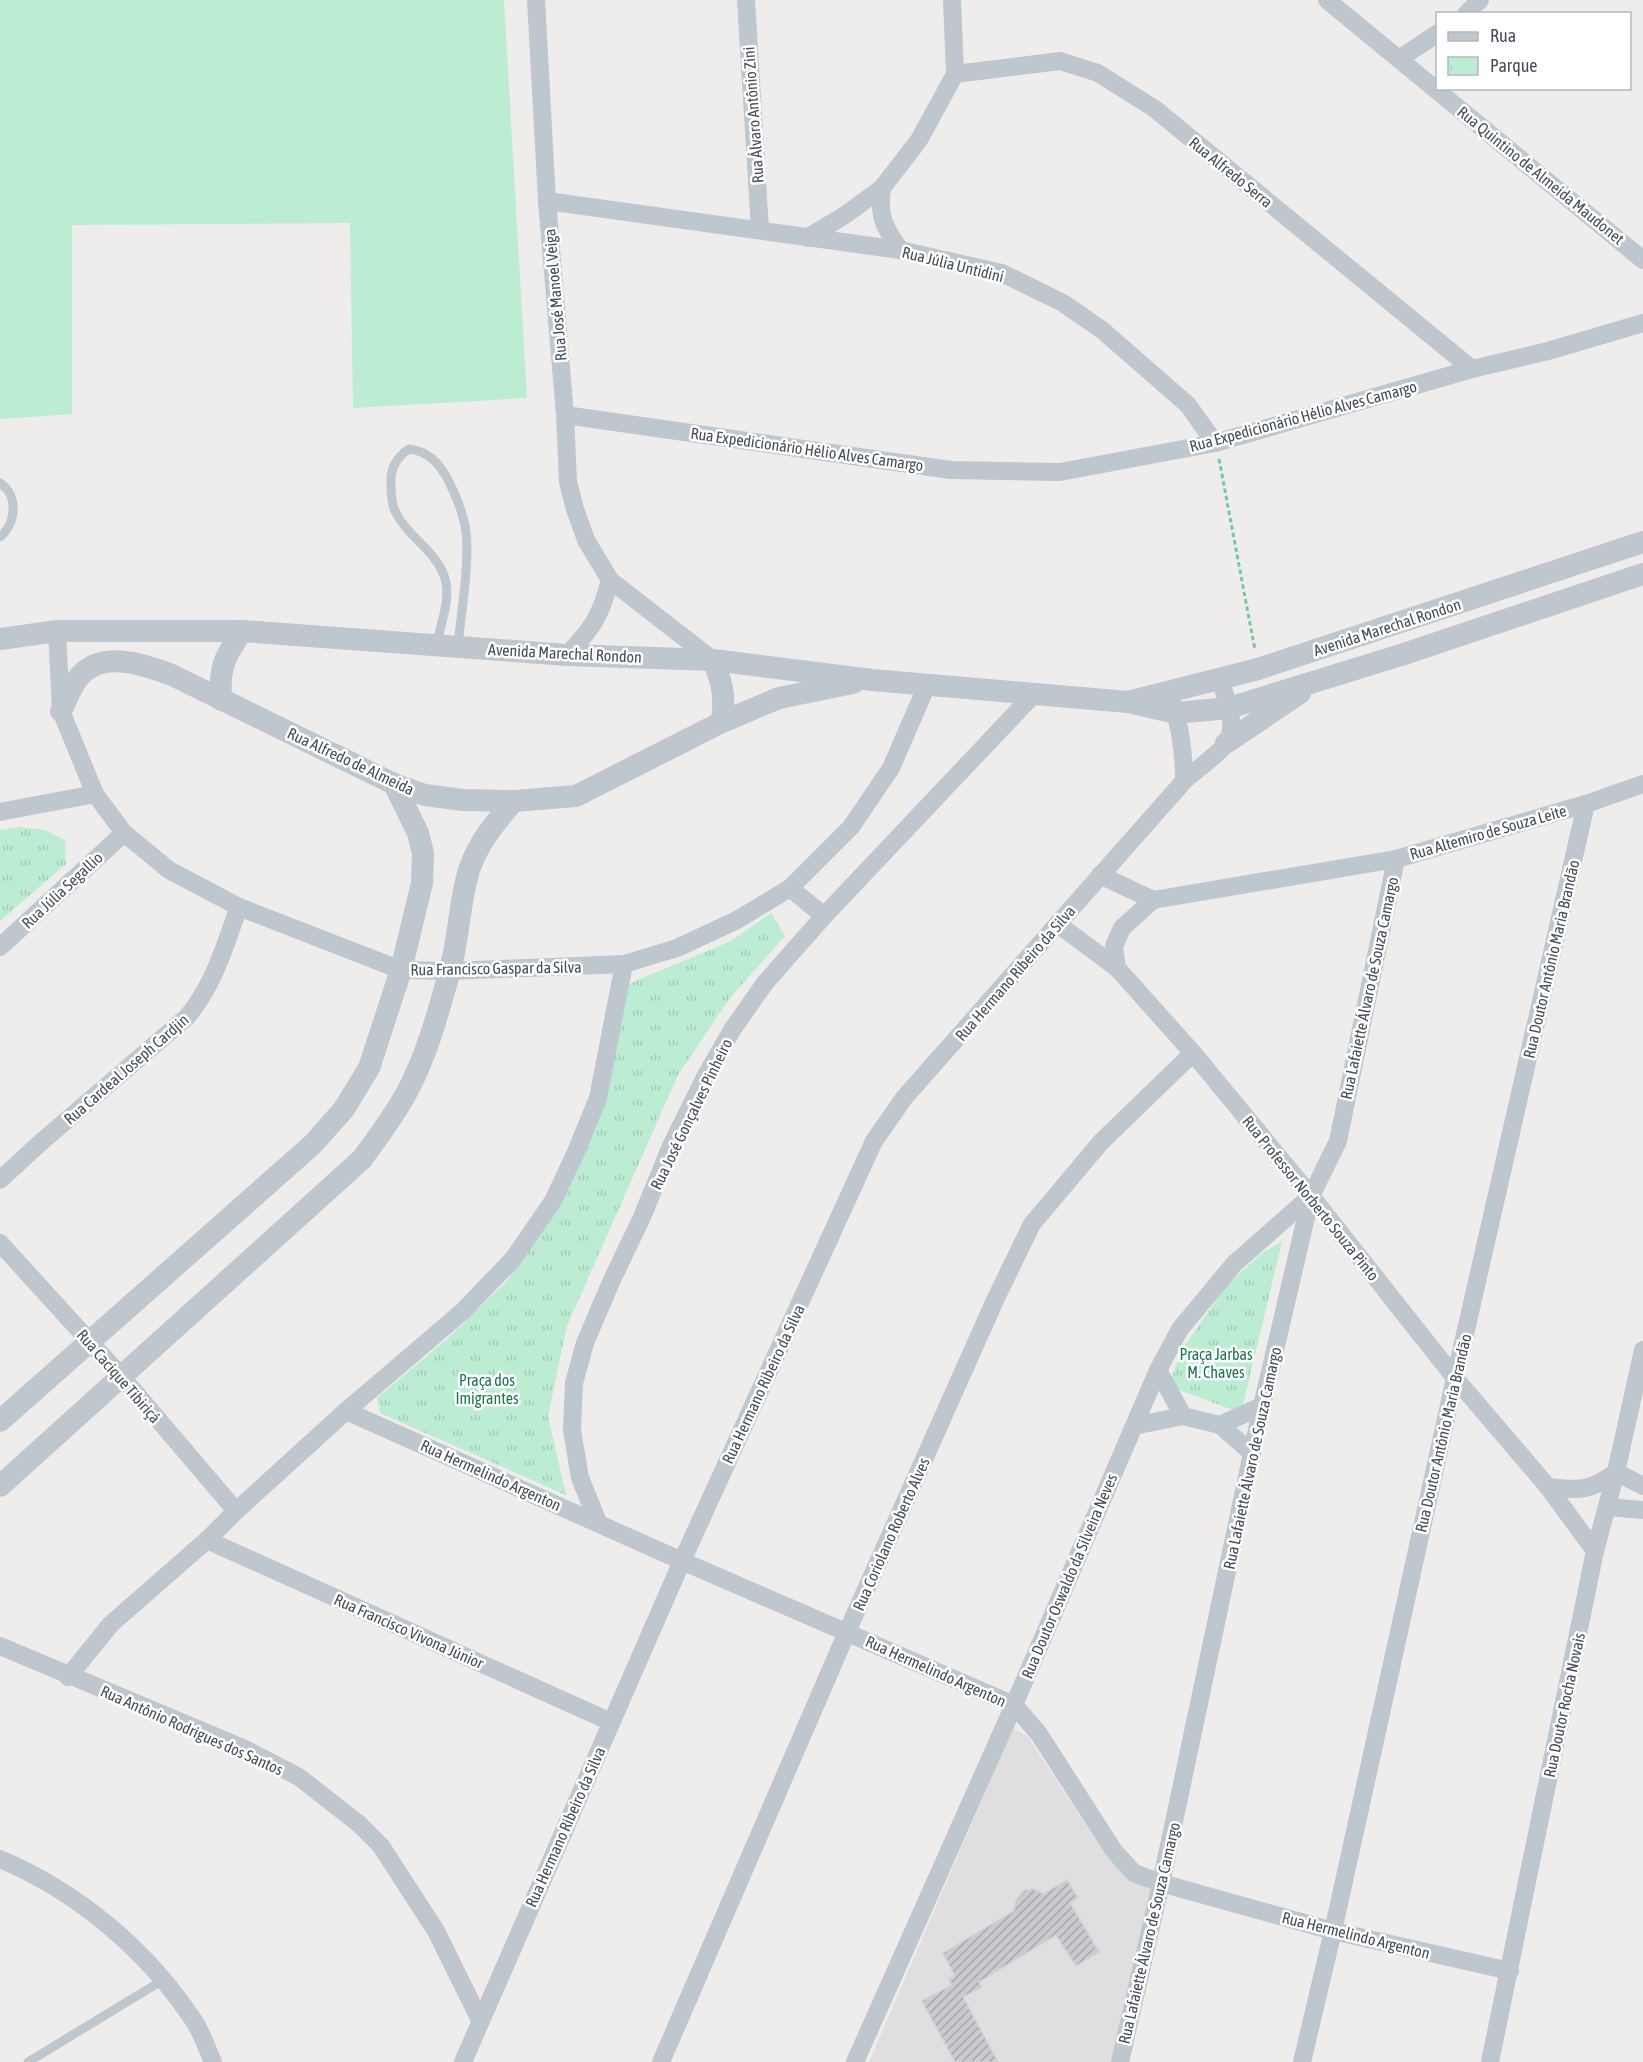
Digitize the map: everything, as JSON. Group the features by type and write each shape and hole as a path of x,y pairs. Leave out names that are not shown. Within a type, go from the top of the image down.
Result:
{"street":[{"name":"Rua José Manoel Veiga","path":"536,0 547,201 565,415 568,482 574,510 586,540 610,580 713,660"},
{"name":"Rua Álvaro Antônio Zini","path":"746,0 760,230"},
{"path":"807,238 845,215 882,188 919,140 955,74 952,0"},
{"name":"Rua Quintino de Almeida Maudonet","path":"1327,0 1436,89"},
{"path":"1468,12 1480,0"},
{"path":"1399,59 1436,34"},
{"name":"Rua Alfredo Serra","path":"955,74 1060,61 1098,73 1155,110 1472,369"},
{"name":"Rua Quintino de Almeida Maudonet","path":"1437,90 1643,260"},
{"path":"882,188 879,205 884,228 900,250"},
{"name":"Rua Júlia Untidini","path":"547,201 900,250 1002,273 1063,303 1102,330 1188,405 1215,443"},
{"name":"Rua Expedicionário Hélio Alves Camargo","path":"565,415 951,470 1060,472 1215,443 1472,369 1548,351 1643,323"},
{"name":"Avenida Marechal Rondon","path":"1172,703 1220,680 1389,627 1643,542"},
{"name":"Avenida Marechal Rondon","path":"0,639 67,631 242,631 567,655 713,660 872,680 1128,702 1229,708 1401,655 1643,574"},
{"path":"567,655 589,631 602,611 610,580"},
{"path":"1389,627 1401,655"},
{"name":"Rua Francisco Gaspar da Silva","path":"67,631 59,660 61,711 95,794 124,833 169,870 239,907 401,970 450,971 624,964 677,948 737,920 790,888 851,827 891,768 927,685"},
{"path":"221,700 220,678 225,656 242,631"},
{"path":"713,660 723,684 722,722"},
{"name":"Rua Alfredo de Almeida","path":"61,711 75,682 84,671 94,664 110,661 128,662 172,675 394,784 425,795 463,801 514,801 576,796 722,722 779,698 872,680"},
{"path":"1220,680 1229,708 1230,729 1226,743"},
{"path":"1226,743 1320,680"},
{"name":"Rua José Gonçalves Pinheiro","path":"598,1522 580,1478 572,1430 574,1383 585,1343 671,1146 705,1077 732,1030 765,983 824,916 1034,694"},
{"path":"1172,703 1184,753 1184,781"},
{"name":"Rua Hermano Ribeiro da Silva","path":"463,2062 682,1561 874,1141 904,1098 1184,781 1226,743"},
{"path":"0,1421 313,1144 344,1109 369,1068 401,970 422,883 423,853 418,833 394,784"},
{"name":"Rua Altemiro de Souza Leite","path":"1153,900 1395,859 1586,804 1643,784"},
{"path":"0,812 95,794"},
{"path":"0,1486 362,1159 383,1131 408,1090 432,1030 450,971 469,870 483,841 514,801"},
{"name":"Rua Doutor Antônio Maria Brandão","path":"1302,2062 1334,1931 1455,1378 1586,804"},
{"name":"Rua Júlia Segallio","path":"0,947 124,833"},
{"name":"Rua Lafaiette Álvaro de Souza Camargo","path":"1120,2062 1161,1883 1262,1406 1311,1196 1338,1140 1395,859"},
{"path":"1100,876 1153,900 1122,928 1114,946 1117,968"},
{"path":"790,888 824,916"},
{"name":"Rua Cardeal Joseph Cardjin","path":"0,1180 188,1017 202,999 213,979 239,907"},
{"name":"Rua Professor Norberto Souza Pinto","path":"1059,925 1117,968 1193,1053 1311,1196 1455,1378 1548,1487 1595,1551"},
{"path":"68,1677 111,1624 207,1540 346,1411 463,1311 513,1259 553,1201 598,1098 624,964"},
{"name":"Rua Coriolano Roberto Alves","path":"661,2062 848,1632 996,1298 1032,1224 1101,1142 1193,1053"},
{"name":"Rua Doutor Oswaldo da Silveira Neves","path":"855,2062 1014,1705 1158,1370 1180,1329 1233,1264 1311,1196"},
{"name":"Rua Cacique Tibiriçá","path":"0,1244 122,1377 236,1511"},
{"name":"Rua Doutor Rocha Novais","path":"1490,2062 1595,1551 1616,1472 1643,1350"},
{"path":"1158,1370 1183,1416"},
{"path":"1220,1425 1262,1406"},
{"name":"Rua Hermelindo Argenton","path":"346,1411 682,1561 1014,1705 1039,1734 1114,1851 1134,1873 1161,1883 1334,1931 1510,1971"},
{"path":"1134,1426 1183,1416 1220,1425 1252,1453"},
{"path":"1548,1487 1580,1490 1600,1484 1616,1472 1643,1486"},
{"path":"1607,1507 1643,1510"},
{"name":"Rua Francisco Vivona Júnior","path":"207,1540 611,1722"},
{"name":"Rua Antônio Rodrigues dos Santos","path":"0,1647 243,1748 299,1777 359,1824 381,1846 436,1931 480,2020"},
{"path":"0,1859 65,1893 117,1932 156,1970 195,2022 213,2062"}],"lane":[{"path":"409,448 419,450 429,456 443,470 458,500 465,528 465,559 447,646 448,591 443,573 430,553 399,518 392,499 391,478 394,465 401,454 409,448"},
{"path":"0,483 6,487 12,500 14,516 6,532 0,537"},
{"path":"28,2062 163,1980"}],"path":[{"path":"1215,443 1258,669"}],"shaded area":[{"path":"1013,1728 1028,1737 1103,1851 1128,1878 1153,1888 1112,2062 869,2062"}],"green space":[{"path":"0,0 504,0 527,398 353,408 350,223 72,225 72,414 0,419"},
{"path":"21,827 45,830 65,840 66,864 0,921 0,830"},
{"name":"Praça dos Imigrantes","path":"771,913 785,936 729,999 678,1075 567,1326 548,1416 566,1495 380,1413 377,1398 448,1338 505,1283 542,1232 572,1179 621,987 731,941"},
{"name":"Praça Jarbas M. Chaves","path":"1282,1242 1241,1413 1168,1386 1183,1348 1227,1285 1262,1253"}],"building":[{"path":"1067,1880 1078,1898 1070,1903 1099,1952 1076,1966 1056,1935 979,1982 982,1987 963,1997 998,2062 955,2062 922,2001 952,1985 949,1979 955,1976 943,1953 1014,1911 1016,1900 1025,1890 1033,1889 1043,1894"}]}
